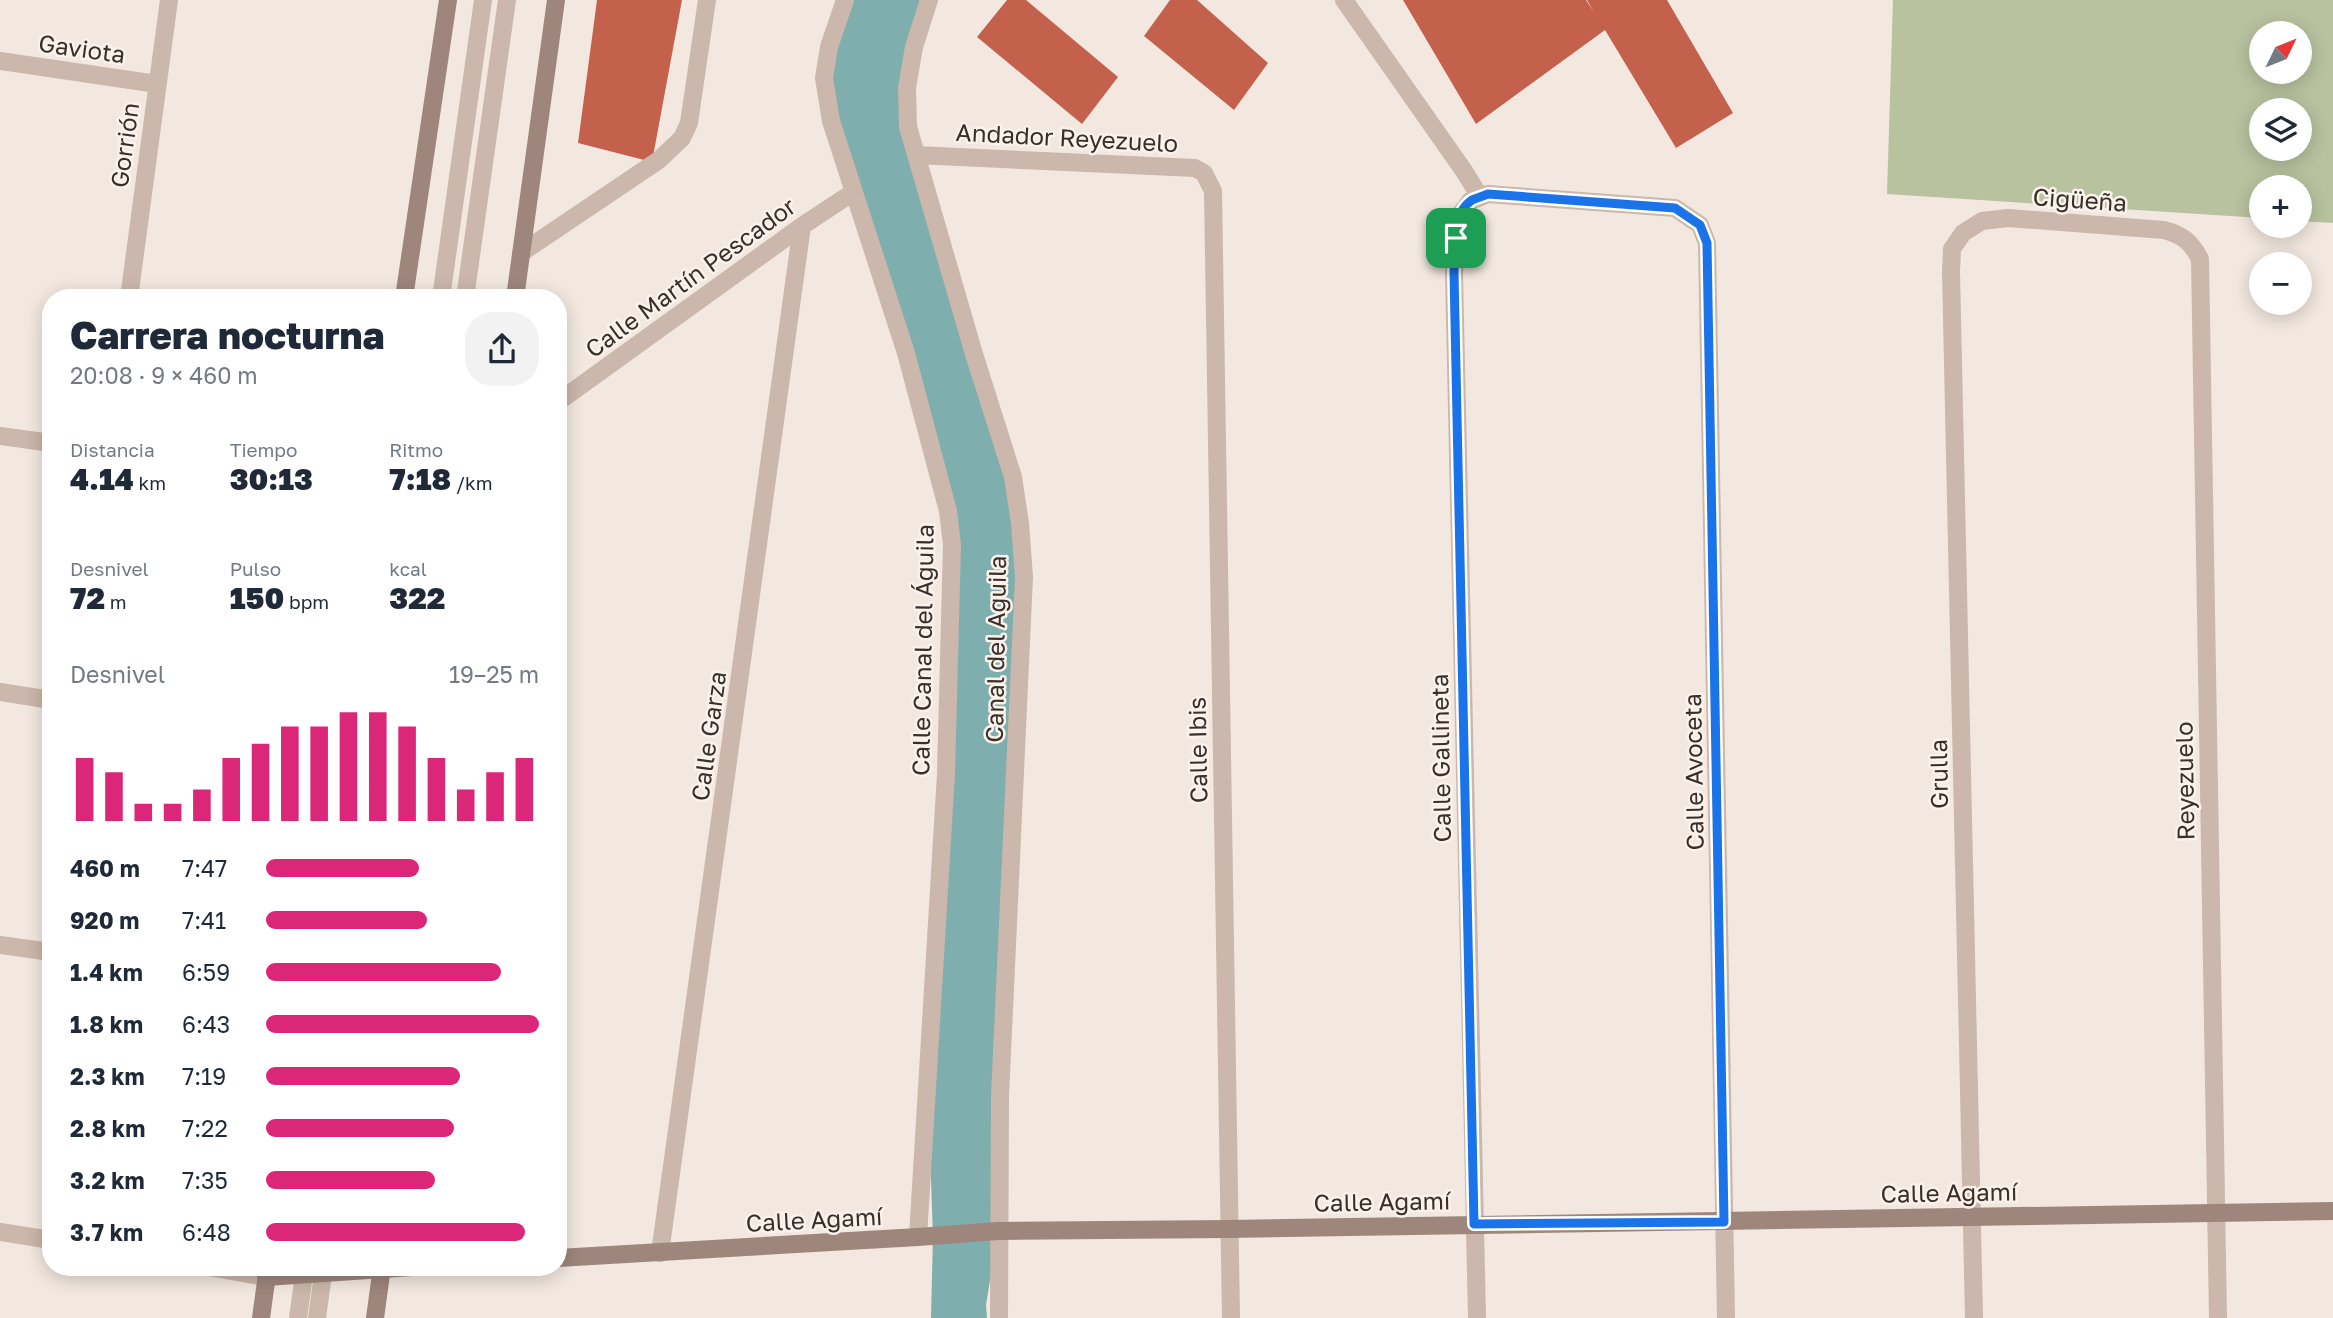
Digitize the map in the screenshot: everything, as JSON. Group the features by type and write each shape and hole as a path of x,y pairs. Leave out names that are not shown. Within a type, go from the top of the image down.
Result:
{"street":[{"name":"Gorrión","path":"130,289 169,0"},
{"path":"405,289 448,0"},
{"path":"442,289 483,0"},
{"path":"466,289 507,0"},
{"path":"516,289 556,0"},
{"path":"521,253 659,160 682,138 689,123 707,0"},
{"name":"Calle Canal del Águila","path":"845,0 830,47 824,78 831,121 852,193 906,353 948,511 952,545 946,774 925,1237"},
{"name":"Canal del Aguila","path":"929,0 914,47 907,88 908,127 1013,477 1024,577 1000,1096 999,1318"},
{"path":"1344,0 1464,171 1475,199"},
{"name":"Gaviota","path":"0,61 157,83"},
{"name":"Andador Reyezuelo","path":"916,155 1195,168 1204,173 1210,182"},
{"name":"Calle Ibis","path":"1210,182 1213,191 1231,1318"},
{"name":"Calle Martín Pescador","path":"567,396 852,193"},
{"name":"Calle Avoceta","path":"1475,199 1488,194 1675,208 1700,225 1707,243 1726,1318"},
{"name":"Calle Gallineta","path":"1475,199 1459,216 1454,273 1477,1318"},
{"name":"Cigüeña","path":"1963,233 1982,220 2008,218 2164,230 2180,234 2193,244"},
{"name":"Calle Garza","path":"660,1252 802,226"},
{"name":"Grulla","path":"1963,233 1952,249 1951,272 1974,1318"},
{"name":"Reyezuelo","path":"2193,244 2200,259 2218,1318"},
{"path":"0,436 42,442"},
{"path":"0,692 42,699"},
{"path":"0,945 42,951"},
{"name":"Calle Agamí","path":"567,1257 998,1231 2333,1211"},
{"path":"0,1232 42,1239"},
{"path":"261,1318 266,1276"},
{"path":"298,1318 303,1276"},
{"path":"317,1318 323,1276"},
{"path":"375,1318 381,1276"}],"green space":[{"path":"1893,0 2333,0 2333,223 2312,222 2312,175 2249,175 2249,217 1887,194"}],"water":[{"path":"845,0 929,0 907,88 1020,523 998,1231 986,1305 987,1318 931,1318 933,1236 927,1070 952,545 829,112 829,47"}],"building":[{"path":"597,0 682,0 652,162 578,143"},
{"path":"1007,0 1026,0 1118,77 1082,124 977,37"},
{"path":"1170,0 1197,0 1268,63 1234,110 1144,36"},
{"path":"1403,0 1586,0 1594,12 1587,0 1667,0 1733,113 1676,148 1605,30 1476,124"}],"route":[{"path":"1488,194 1675,208 1700,225 1707,243 1724,1222 1474,1224 1454,273 1456,238 1459,216 1470,201 1488,194"}]}
